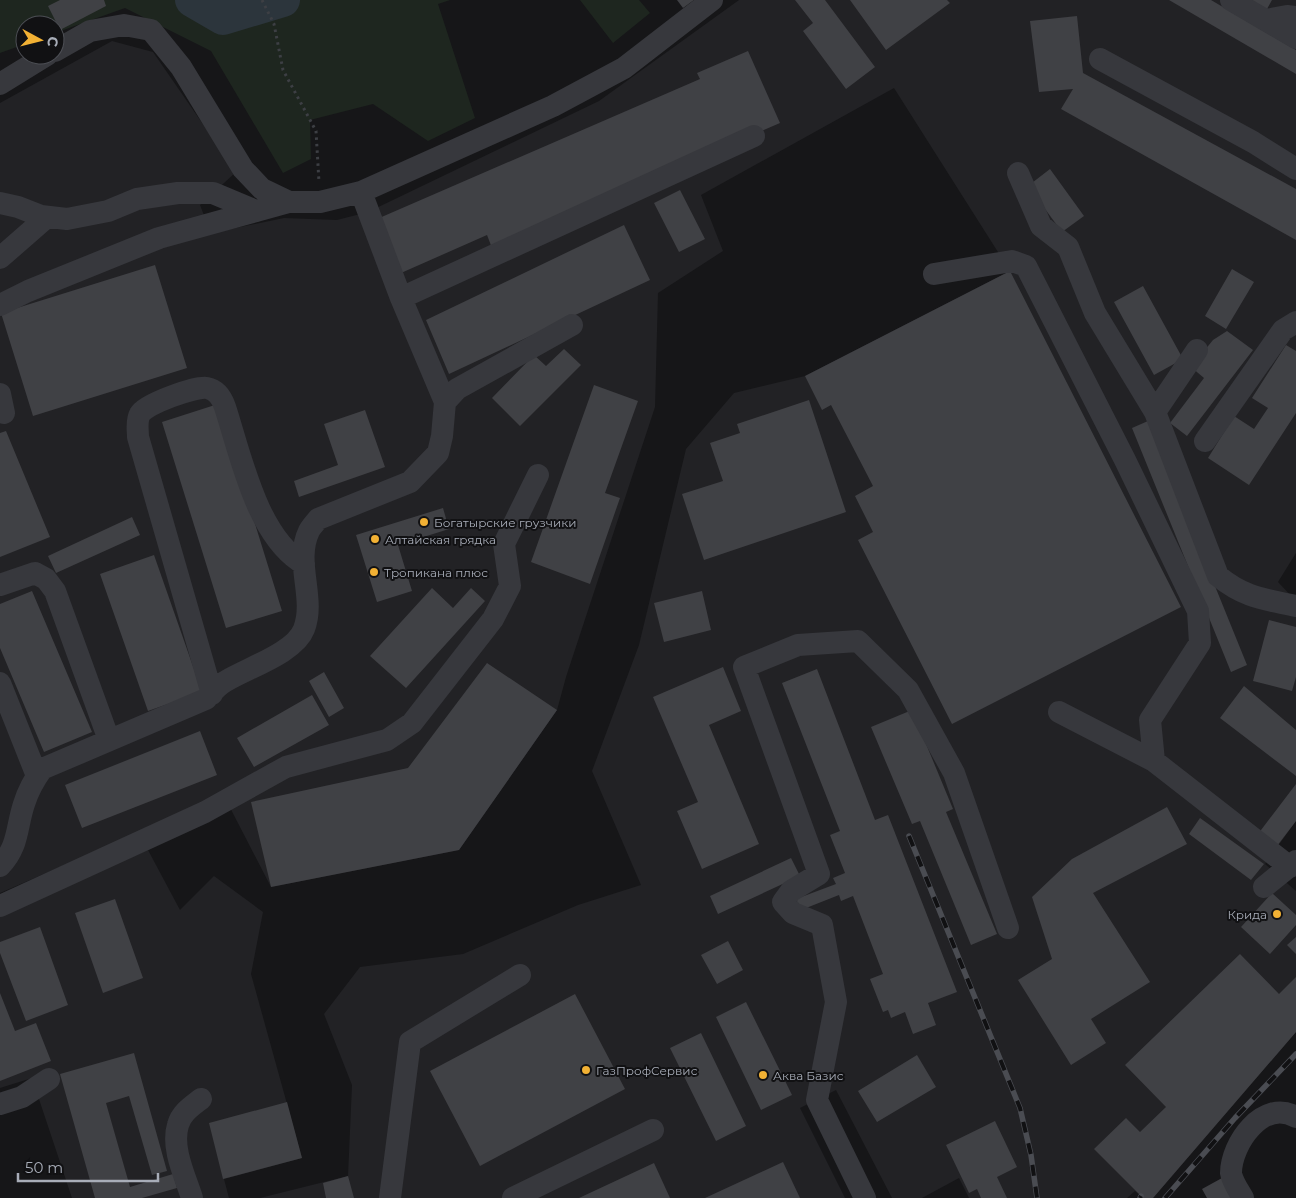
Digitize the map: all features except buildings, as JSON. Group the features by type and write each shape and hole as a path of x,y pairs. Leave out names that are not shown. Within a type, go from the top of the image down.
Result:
{"street":[{"path":"0,305 28,291 158,238 289,202 320,202 361,192 553,106 624,68 712,0"},
{"path":"1231,0 1296,38"},
{"path":"1266,20 1296,16"},
{"path":"65,45 90,31 124,25 151,30 181,67 243,169 262,190 289,202"},
{"path":"1100,58 1253,142 1296,169"},
{"path":"0,84 31,65"},
{"path":"401,298 754,136"},
{"path":"1018,173 1041,226 1068,247 1095,313 1155,412 1218,576 1232,588 1254,598 1296,606"},
{"path":"0,866 8,858 18,833 23,806 32,783 42,769 206,699 223,682 289,648 304,630 308,608 304,550 309,531 318,519 410,482 438,453 442,436 444,402 401,298 361,192"},
{"path":"0,204 47,217 67,218 108,210 137,199 178,193 212,193 256,211"},
{"path":"0,258 47,217"},
{"path":"934,274 1012,261 1026,266 1125,460 1198,611 1200,643 1150,720 1154,761"},
{"path":"1205,441 1283,330 1296,322"},
{"path":"444,402 457,389 572,325"},
{"path":"1155,412 1197,350"},
{"path":"212,694 138,437 137,425 140,414 147,407 161,399 206,388 216,392 222,398 225,406 255,502 270,528 292,557 304,564"},
{"path":"0,906 205,812 286,767 387,740 412,723 493,619 510,586 504,544 538,475"},
{"path":"0,585 35,573 46,579 55,591 110,740"},
{"path":"865,1198 817,1100 836,1002 822,925 793,913 783,902 791,890 819,874 744,666 798,645 858,641 908,690 954,773 1008,928"},
{"path":"0,683 37,776"},
{"path":"1059,712 1154,761 1293,864 1264,887"},
{"path":"390,1198 410,1042 520,975"},
{"path":"0,1104 22,1097 49,1079"},
{"path":"192,1198 176,1148 178,1125 187,1110 201,1099"},
{"path":"1243,1198 1231,1176 1232,1160 1240,1142 1253,1125 1268,1114 1280,1112 1296,1117"},
{"path":"514,1198 653,1130"}],"path":[{"path":"262,0 274,24 283,70 316,132 320,202"}],"shaded area":[{"path":"0,0 450,0 438,4 475,118 428,141 373,104 310,120 311,159 283,173 211,51 125,8 65,29 65,15 15,15 15,48 0,53"},
{"path":"580,0 639,0 650,13 613,43"},
{"path":"739,0 1296,0 1296,553 1278,582 1296,601 1296,821 1265,864 1296,891 1296,1032 1153,1198 1143,1198 1135,1191 1127,1198 969,1198 959,1178 922,1198 892,1198 836,1090 800,1108 845,1198 260,1198 348,1176 352,1085 324,1014 360,967 463,954 578,905 641,885 592,771 639,645 686,449 734,393 805,376 1010,271 894,88 701,195 723,251 658,293 655,407 566,677 557,710 459,850 271,887 224,796 0,893 0,103 112,41 153,52 236,172 200,205 211,233 284,218 337,220 368,212 599,101"},
{"path":"148,850 180,910 214,876 263,912 251,974 302,1158 224,1179 229,1198 72,1198 32,1078 0,1088 0,914"}],"waterway":[{"path":"192,0 223,18 283,0"}],"railway":[{"path":"909,836 1020,1108 1031,1155 1037,1198"},
{"path":"1165,1198 1235,1118 1296,1054"}],"place":[{"name":"Богатырские грузчики","path":"424,522"},
{"name":"Алтайская грядка","path":"375,539"},
{"name":"Тропикана плюс","path":"374,572"},
{"name":"Крида","path":"1277,914"},
{"name":"ГазПрофСервис","path":"586,1070"},
{"name":"Аква Базис","path":"763,1075"}]}
